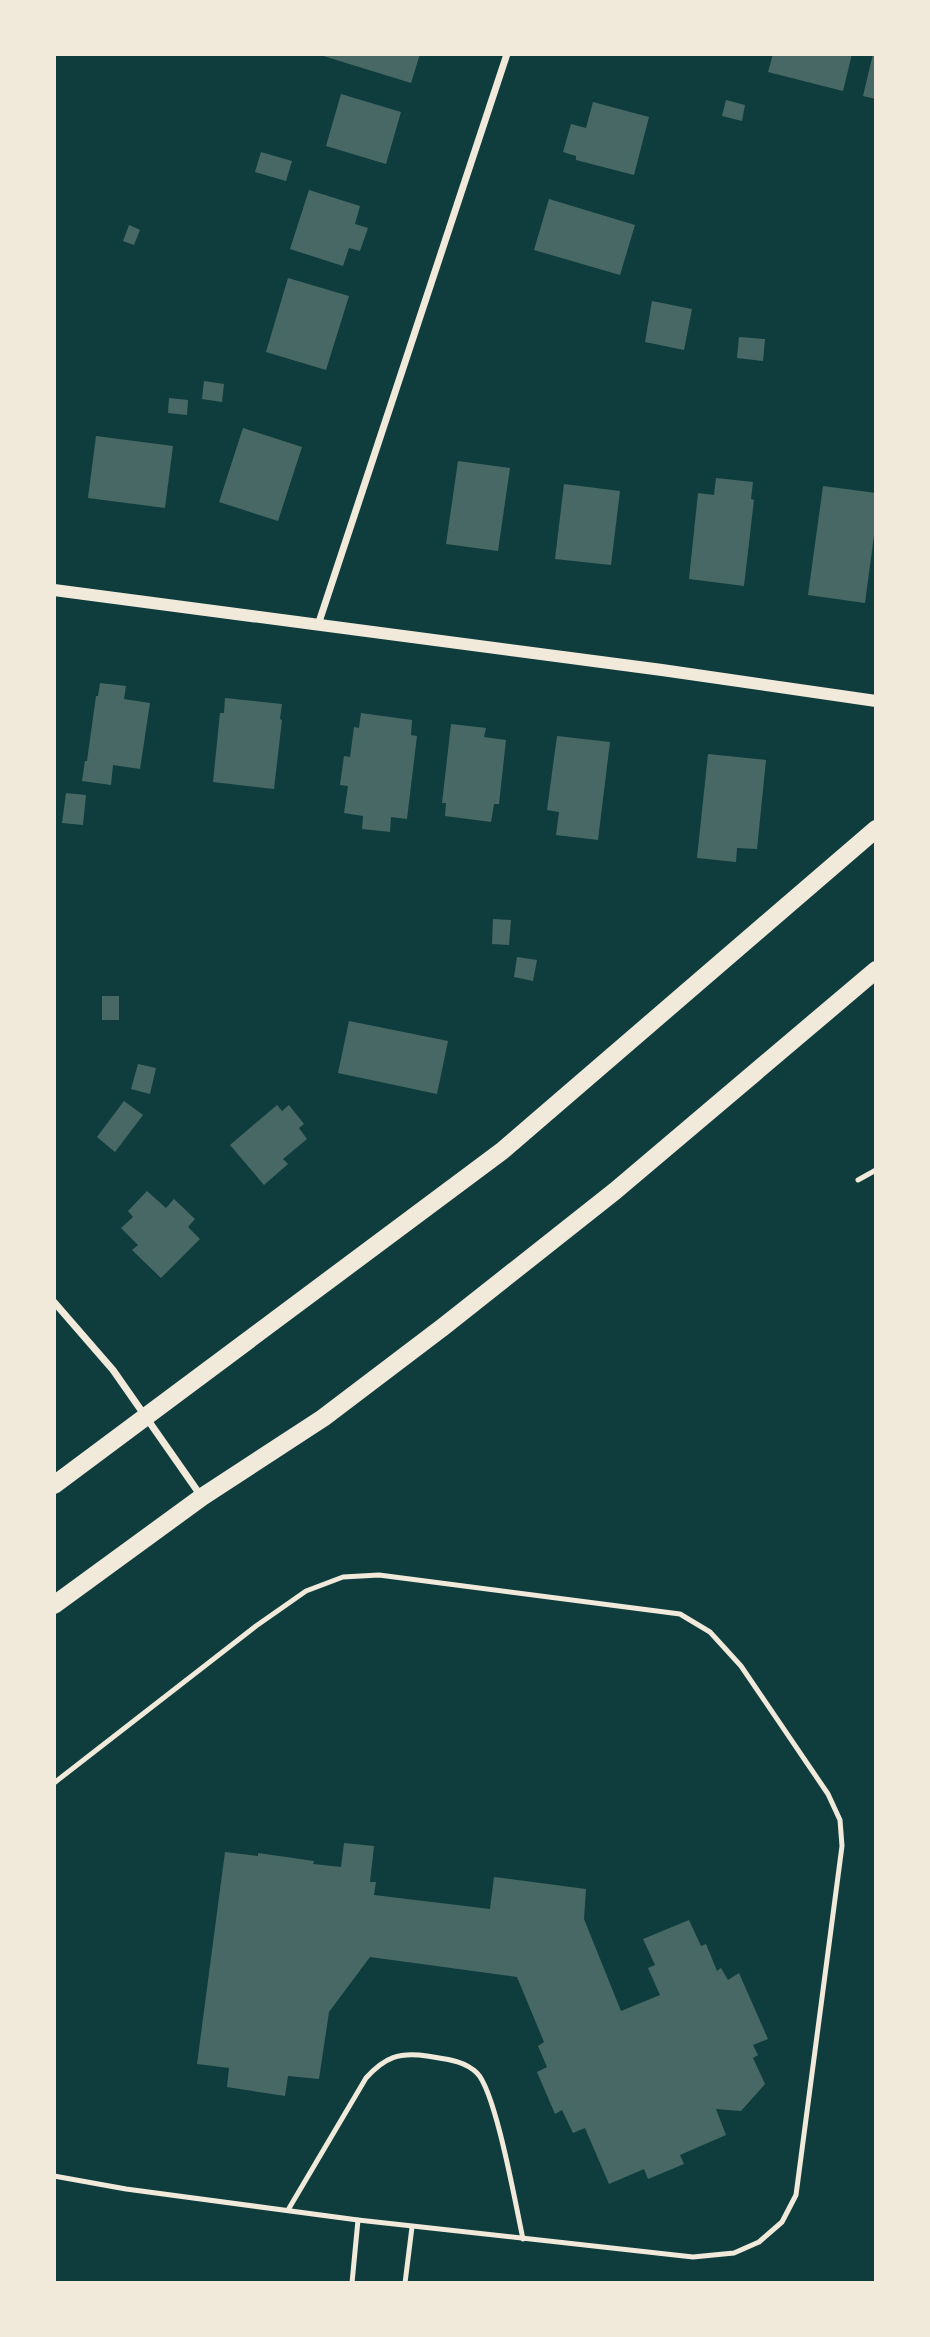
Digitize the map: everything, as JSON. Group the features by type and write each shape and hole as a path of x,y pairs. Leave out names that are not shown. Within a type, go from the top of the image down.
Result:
{"main road":[{"path":"54,1485 502,1151 876,829"},
{"path":"54,1605 202,1497 323,1418 443,1327 615,1191 876,970"}],"street":[{"path":"318,625 507,54"},
{"path":"54,590 876,701"},
{"path":"54,1303 113,1370 202,1497"}],"lane":[{"path":"858,1180 876,1170"},
{"path":"54,1783 266,1618 306,1591 343,1577 379,1575 680,1614 710,1632 741,1666 828,1794 840,1820 842,1846 796,2195 782,2222 759,2242 734,2253 692,2257 412,2227 126,2189 54,2176"},
{"path":"288,2210 366,2078 380,2063 409,2053 461,2062 479,2074 491,2097 523,2239"},
{"path":"352,2283 358,2220"},
{"path":"405,2283 412,2227"}],"building":[{"path":"317,54 420,54 411,83"},
{"path":"773,54 852,54 843,91 768,72"},
{"path":"873,54 876,54 876,99 863,96"},
{"path":"341,94 401,112 386,164 326,146"},
{"path":"726,100 745,105 742,121 722,116"},
{"path":"593,102 649,117 634,175 576,160 576,156 563,152 571,124 586,128"},
{"path":"261,152 292,161 286,181 255,172"},
{"path":"309,190 360,206 355,224 368,228 360,251 349,248 343,266 290,249"},
{"path":"549,199 635,225 620,275 534,250"},
{"path":"129,225 140,230 134,245 123,241"},
{"path":"288,278 349,296 326,370 266,352"},
{"path":"652,301 692,309 684,350 645,342"},
{"path":"739,337 765,339 763,361 737,358"},
{"path":"204,381 224,384 222,402 202,399"},
{"path":"169,398 188,400 187,415 168,413"},
{"path":"243,428 302,447 278,521 219,502"},
{"path":"96,436 173,446 165,508 88,498"},
{"path":"458,461 510,468 498,551 446,544"},
{"path":"716,478 753,482 751,499 754,500 744,586 689,579 698,493 714,495"},
{"path":"564,484 620,491 611,565 555,559"},
{"path":"823,486 876,493 876,520 865,603 808,595"},
{"path":"100,683 126,686 124,699 150,703 140,769 113,765 111,785 82,781"},
{"path":"225,698 282,704 274,789 213,782 220,713 224,713"},
{"path":"361,713 412,720 411,735 417,736 407,819 391,817 390,832 362,829 363,816 344,813 348,786 340,785 344,756 350,757 354,727 359,728"},
{"path":"451,724 486,728 484,737 506,740 499,804 494,804 491,822 445,816 446,803 442,803"},
{"path":"557,736 610,742 598,840 556,835 559,812 547,810"},
{"path":"708,754 766,760 757,849 737,848 736,862 697,858"},
{"path":"66,793 86,795 83,825 62,823"},
{"path":"493,919 511,920 509,945 492,944"},
{"path":"517,957 537,960 533,981 514,977"},
{"path":"102,996 119,996 119,1020 102,1020"},
{"path":"349,1021 448,1041 437,1094 338,1073"},
{"path":"138,1064 156,1068 150,1094 131,1089"},
{"path":"124,1101 143,1115 115,1152 97,1137"},
{"path":"277,1105 282,1111 289,1105 304,1124 299,1128 307,1139 283,1159 288,1164 264,1185 230,1145"},
{"path":"147,1191 166,1208 174,1199 195,1219 188,1227 200,1239 161,1278 132,1250 138,1245 121,1228 133,1217 128,1211"},
{"path":"344,1843 374,1846 370,1882 376,1882 374,1895 490,1909 494,1877 586,1889 584,1919 621,2011 660,1995 648,1968 655,1965 643,1939 689,1920 701,1946 706,1944 717,1971 721,1968 728,1980 739,1973 768,2039 753,2045 758,2055 753,2058 765,2084 741,2111 716,2109 726,2135 680,2155 684,2164 648,2179 644,2169 609,2184 585,2128 573,2133 562,2110 555,2114 537,2072 547,2067 538,2046 544,2042 517,1977 370,1957 329,2012 319,2079 288,2076 285,2096 227,2087 229,2068 197,2064 225,1852 258,1856 258,1853 341,1867"}]}
